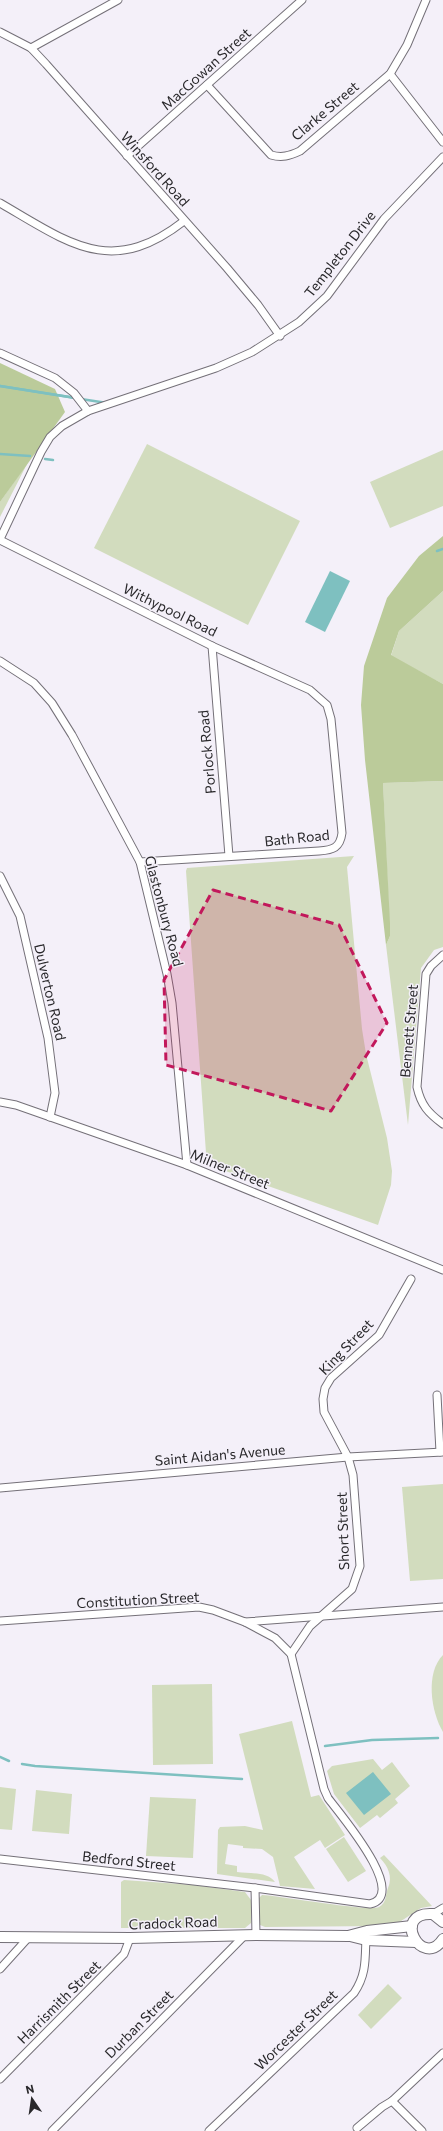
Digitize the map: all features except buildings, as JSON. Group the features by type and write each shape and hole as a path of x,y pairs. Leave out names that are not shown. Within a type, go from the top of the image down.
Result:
{"main road":[{"path":"416,1942 413,1938 412,1926 418,1917 433,1914 443,1922"},
{"name":"Cradock Road","path":"366,1936 412,1926"},
{"name":"Cradock Road","path":"0,1937 130,1938 256,1934 366,1936 416,1942 421,1946 431,1947 443,1953"},
{"path":"431,1947 438,1945 443,1939"}],"street":[{"path":"31,48 118,0"},
{"name":"MacGowan Street","path":"127,156 302,0"},
{"name":"Clarke Street","path":"207,85 271,155 280,157 291,156 300,151 390,74 407,45 426,0"},
{"name":"Winsford Road","path":"0,32 31,48 250,295 280,336"},
{"path":"390,74 443,142"},
{"name":"Templeton Drive","path":"0,539 50,437 62,426 88,411 216,368 252,352 280,336 299,322 326,296 384,219 443,157"},
{"path":"0,203 59,237 80,246 103,252 124,251 136,248 150,242 184,221"},
{"path":"0,353 55,378 74,393 88,411"},
{"name":"Withypool Road","path":"0,539 212,646 310,690 327,705"},
{"name":"Porlock Road","path":"212,646 229,856"},
{"name":"Glastonbury Road","path":"0,661 34,683 52,702 72,735 140,862 167,974 172,1003 187,1165"},
{"name":"Bath Road","path":"140,862 330,850 337,847 341,842 331,719 327,705"},
{"name":"Dulverton Road","path":"0,876 20,916 48,1038 55,1093 50,1117"},
{"name":"Bennett Street","path":"443,955 431,966 426,974 417,1087 421,1102 428,1113 443,1124"},
{"name":"Milner Street","path":"1,1104 16,1105 187,1165 443,1270"},
{"name":"King Street","path":"348,1457 324,1412 323,1399 325,1388 335,1374 379,1335 411,1279"},
{"path":"437,1395 442,1452"},
{"path":"438,1411 443,1404"},
{"name":"Saint Aidan's Avenue","path":"0,1488 348,1457 442,1452"},
{"name":"Short Street","path":"291,1654 310,1626 352,1589 360,1566 353,1475 348,1457"},
{"name":"Constitution Street","path":"0,1621 199,1607 213,1610 245,1622 443,1607"},
{"path":"245,1622 275,1638 291,1654"},
{"name":"Bedford Street","path":"0,1859 255,1888 365,1903 376,1902 382,1896 382,1884 371,1857 328,1798 324,1789 291,1654"},
{"path":"255,1888 256,1934"},
{"path":"433,1914 443,1908"},
{"name":"Durban Street","path":"52,2131 245,1935"},
{"name":"Worcester Street","path":"209,2131 354,1993 362,1981 364,1973 366,1936"},
{"path":"0,1969 28,1938"},
{"name":"Harrismith Street","path":"0,2079 124,1954 130,1938"},
{"path":"357,2128 392,2100 443,2053"},
{"path":"392,2100 422,2131"}],"highlighted area":[{"path":"213,890 339,925 387,1023 331,1111 166,1065 164,980"}],"green space":[{"path":"0,363 55,389 65,412 0,502"},
{"path":"147,444 300,521 248,625 94,548"},
{"path":"443,450 443,506 390,528 370,482"},
{"path":"28,462 0,517 0,502"},
{"path":"443,536 443,591 399,631 391,655 443,684 443,781 383,783 390,923 390,936 386,945 365,760 361,705 364,666 387,598 419,556"},
{"path":"443,591 443,684 391,656 399,631"},
{"path":"443,781 443,947 434,950 421,968 408,1125 386,945 390,936 383,783"},
{"path":"354,856 347,867 362,1029 366,1054 387,1138 392,1171 391,1185 378,1225 217,1168 206,1153 186,871 187,868"},
{"path":"443,1484 443,1579 410,1581 402,1487"},
{"path":"443,1655 443,1732 435,1714 432,1682 437,1663"},
{"path":"212,1684 213,1764 153,1765 152,1685"},
{"path":"292,1721 311,1797 319,1795 345,1835 325,1848 320,1840 294,1857 315,1889 280,1886 273,1857 262,1849 243,1848 243,1846 228,1844 225,1864 237,1866 237,1872 267,1876 272,1878 275,1882 217,1874 218,1830 220,1827 245,1826 263,1830 239,1734"},
{"path":"373,1759 382,1770 392,1762 410,1786 395,1799 398,1803 380,1818 377,1815 360,1828 334,1794 327,1771 332,1766"},
{"path":"0,1787 16,1789 12,1830 0,1829"},
{"path":"36,1790 72,1794 69,1834 32,1831"},
{"path":"150,1797 196,1799 193,1858 146,1856"},
{"path":"344,1837 366,1871 348,1882 326,1849"},
{"path":"384,1855 432,1906 421,1908 398,1923 381,1926 265,1927 260,1925 259,1898 262,1895 343,1906 379,1907 385,1901 390,1880 389,1872 380,1858"},
{"path":"124,1880 194,1885 245,1892 251,1900 251,1923 245,1928 121,1928 121,1882"},
{"path":"388,1984 402,1998 371,2029 358,2015"}],"water":[{"path":"330,571 350,581 325,632 305,622"},
{"path":"373,1772 391,1794 364,1815 346,1793"}],"waterway":[{"path":"0,386 75,398"},
{"path":"0,386 76,398"},
{"path":"81,399 107,403 81,399"},
{"path":"0,454 30,456"},
{"path":"45,459 53,460"},
{"path":"437,551 443,549"},
{"path":"325,1746 372,1740 438,1738"},
{"path":"0,1757 9,1761"},
{"path":"22,1764 242,1779"}]}
